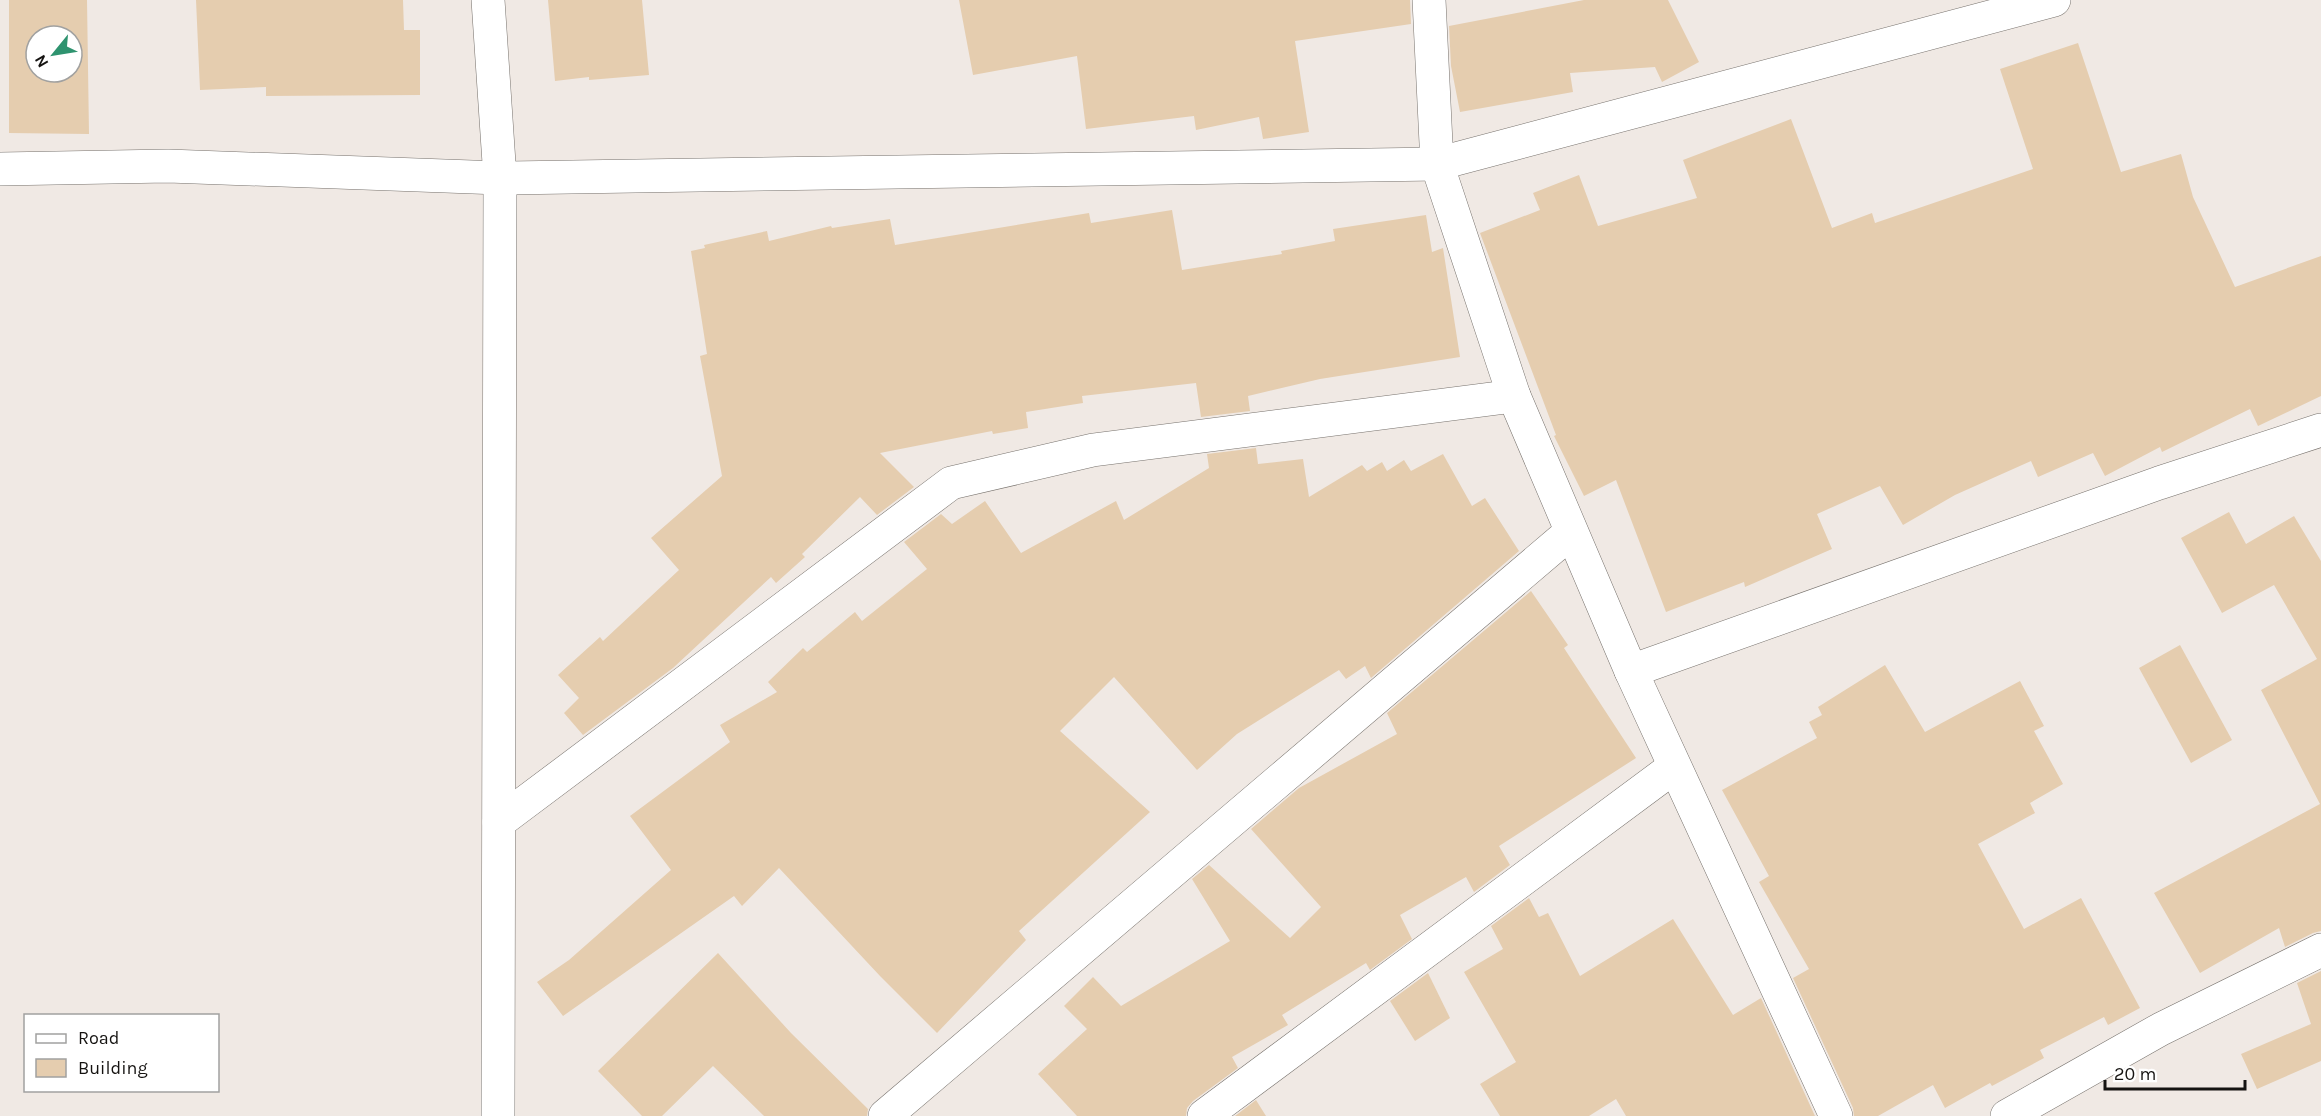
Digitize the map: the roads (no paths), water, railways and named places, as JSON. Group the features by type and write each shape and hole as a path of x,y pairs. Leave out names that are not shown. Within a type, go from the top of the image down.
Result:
{"street":[{"path":"488,0 500,178 498,1116"},
{"path":"1429,0 1437,164 1514,396 1631,671 1836,1116"},
{"path":"0,169 168,166 500,178 1437,164 2054,0"},
{"path":"499,822 951,483 1093,450 1514,396"},
{"path":"1631,671 2159,483 2321,430"},
{"path":"885,1116 1571,532"},
{"path":"1204,1116 1674,767"},
{"path":"2007,1116 2161,1029 2321,950"}]}
